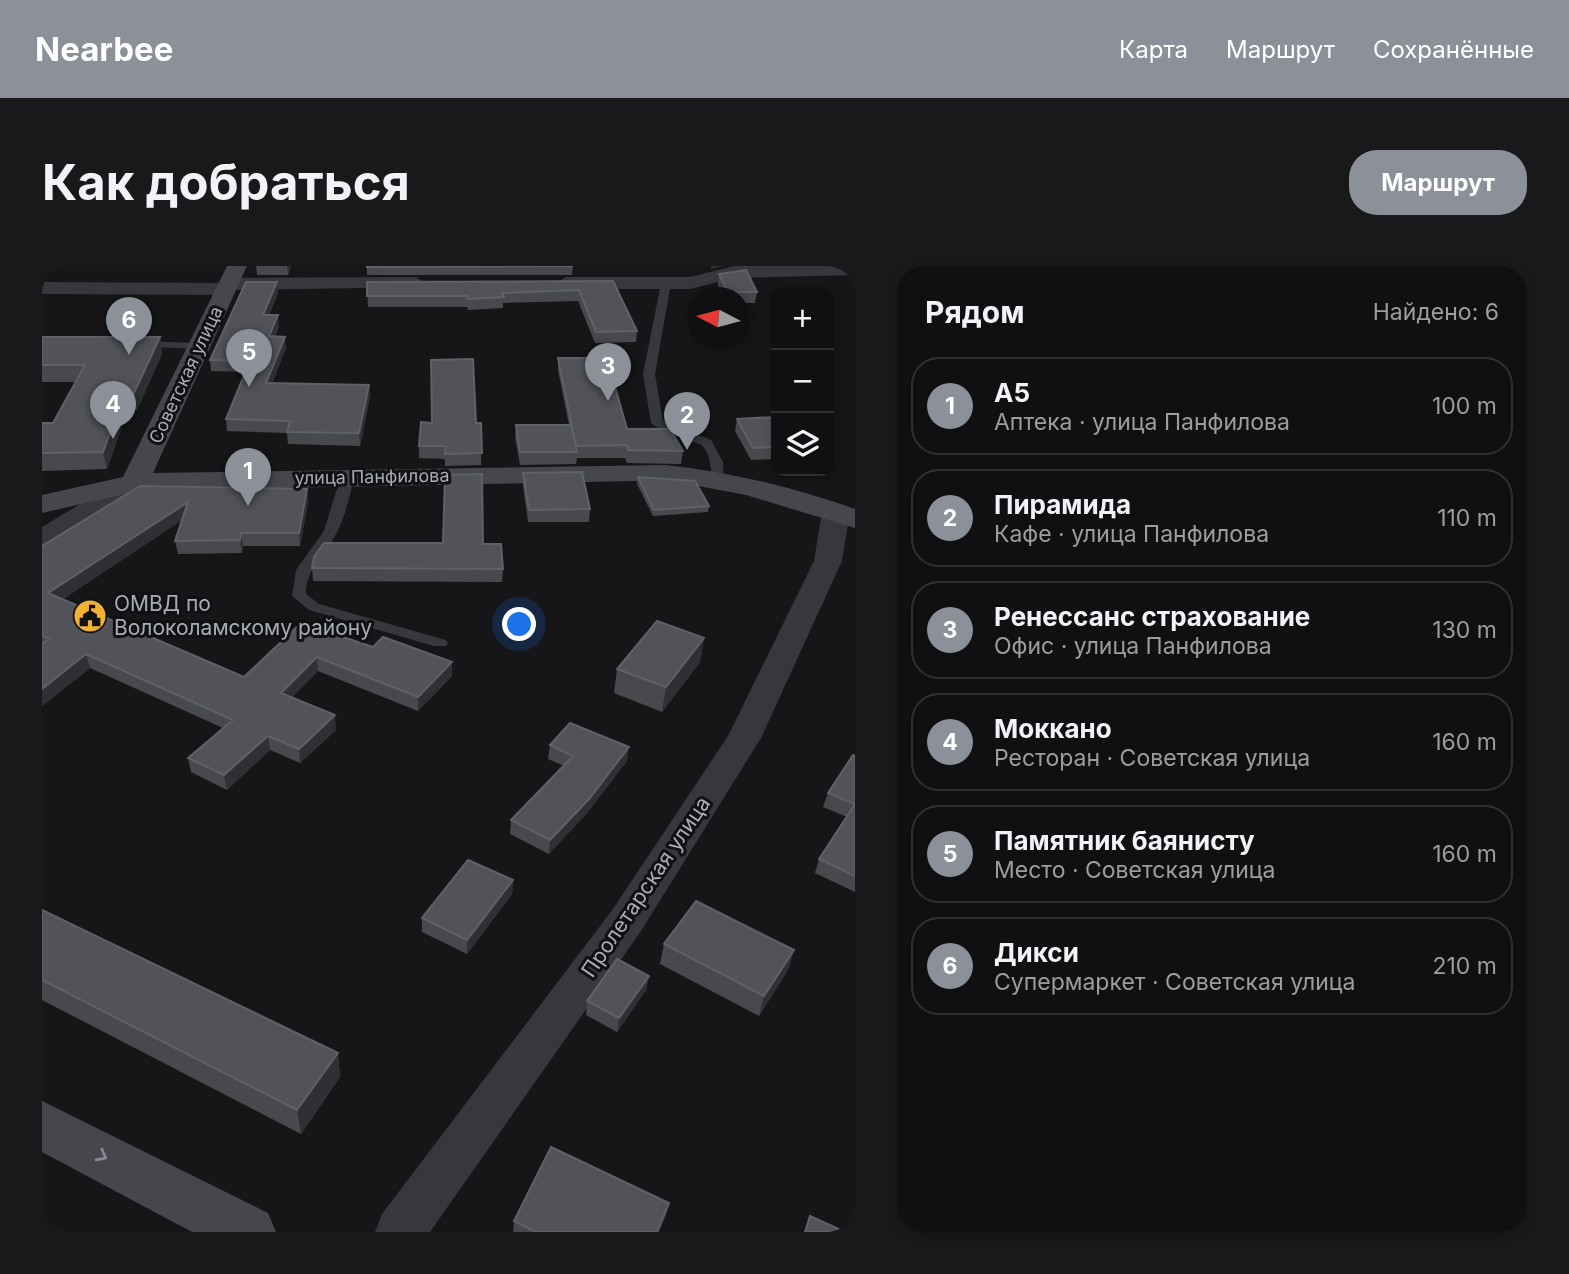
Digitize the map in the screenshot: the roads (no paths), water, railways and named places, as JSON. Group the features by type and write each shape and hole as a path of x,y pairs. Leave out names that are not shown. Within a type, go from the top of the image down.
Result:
{"main road":[{"name":"Советская улица","path":"134,483 231,280"},
{"name":"улица Панфилова","path":"42,504 134,483 636,472 686,474 719,479 846,516"},
{"path":"42,1125 248,1232"}],"street":[{"path":"543,283 666,283 706,280 718,270 855,269"},
{"path":"42,288 231,280 434,283"},
{"path":"42,539 134,483"},
{"name":"Пролетарская улица","path":"400,1232 627,920 744,738 828,561 846,516"}],"lane":[{"path":"666,283 649,374 657,423 668,431 693,434 708,443 718,462 719,479"},
{"path":"132,344 199,345"},
{"path":"347,479 336,520 326,540 303,566 298,583 299,596 314,607 440,643"}],"place":[{"name":"Дикси","path":"129,355"},
{"name":"Памятник баянисту","path":"249,387"},
{"name":"Ренессанс страхование","path":"608,401"},
{"name":"Моккано","path":"113,439"},
{"name":"Пирамида","path":"687,450"},
{"name":"А5","path":"248,506"},
{"name":"ОМВД по Волоколамскому району","path":"90,616"}]}
